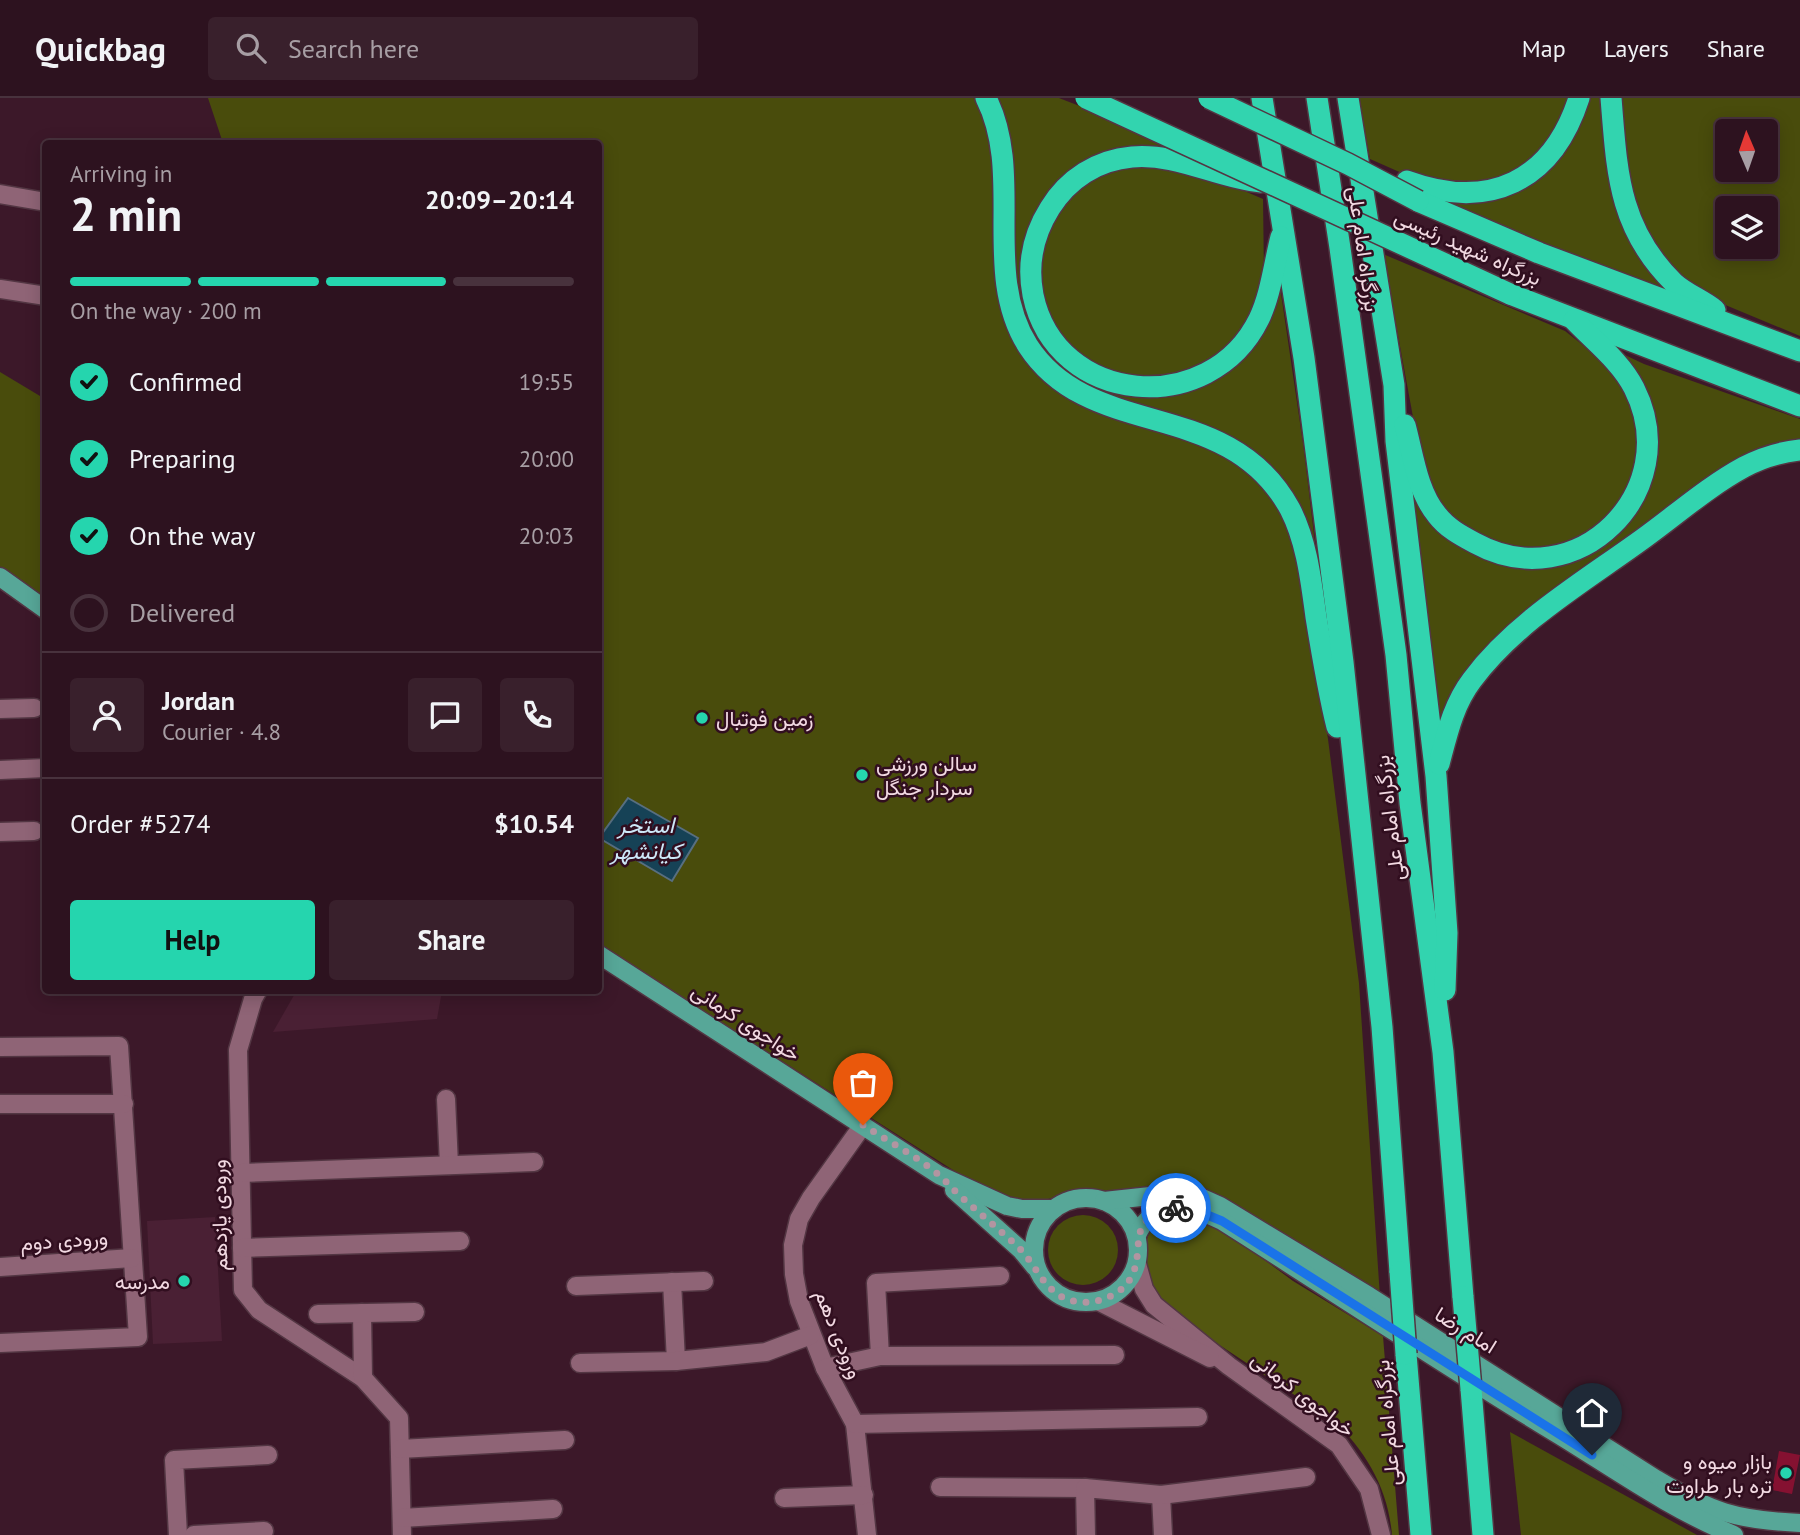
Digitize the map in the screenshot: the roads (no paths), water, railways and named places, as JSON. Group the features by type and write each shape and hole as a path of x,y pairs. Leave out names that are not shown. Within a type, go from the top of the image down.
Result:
{"highway":[{"path":"986,98 996,126 1003,160 1008,288 1019,329 1027,344 1038,361 1078,392 1113,408 1183,428 1225,444 1262,471 1275,487 1291,511 1301,539 1336,724 1355,784"},
{"name":"بزرگراه شهید رئیسی","path":"1086,98 1510,294 1800,406"},
{"name":"بزرگراه شهید رئیسی","path":"1209,98 1348,164 1418,201 1539,253 1800,351"},
{"name":"بزرگراه امام علی","path":"1262,98 1321,488 1382,1027 1421,1535"},
{"name":"بزرگراه امام علی","path":"1317,98 1396,655 1410,803 1443,1052 1483,1535"},
{"path":"1348,98 1394,385 1426,499 1454,532 1502,555 1549,558 1588,545 1603,535 1628,508 1646,464 1648,445 1645,420 1633,386 1613,359 1574,320"},
{"path":"1348,164 1428,189 1455,193 1482,192 1504,187 1532,172 1550,155 1571,123 1579,98"},
{"path":"1611,98 1617,169 1634,230 1658,265 1676,285 1712,307 1739,328"},
{"path":"1267,183 1244,181 1181,161 1156,157 1131,157 1093,168 1074,179 1057,197 1044,218 1034,243 1031,261 1035,303 1042,325 1049,336 1076,363 1114,382 1146,388 1191,380 1218,366 1243,342 1259,319 1283,228"},
{"path":"1394,385 1396,441 1436,776 1447,933 1443,1052"},
{"path":"1436,776 1460,697 1486,663 1515,634 1556,601 1744,467 1764,458 1800,450"}],"main road":[{"path":"0,577 42,607"},
{"path":"0,587 42,608"},
{"name":"خواجوی کرمانی","path":"602,957 939,1175"},
{"path":"939,1175 1007,1206 1054,1209"},
{"path":"939,1175 1021,1250 1050,1287 1067,1299 1080,1303 1109,1298 1132,1278 1138,1264 1137,1235 1123,1212 1104,1201 1082,1198 1067,1201 1054,1209 1037,1230 1034,1244 1037,1270"},
{"name":"امام رضا","path":"1104,1201 1169,1194 1200,1197 1220,1206 1369,1296 1699,1504 1751,1520 1800,1523"},
{"name":"امام رضا","path":"1137,1235 1151,1216 1165,1209 1195,1210 1222,1221 1493,1395 1680,1510 1734,1535"}],"street":[{"path":"0,194 42,201"},
{"path":"0,289 42,295"},
{"path":"0,709 34,708"},
{"path":"0,769 42,768"},
{"path":"0,832 34,831"},
{"name":"ورودی یازدهم","path":"256,994 238,1050 243,1290 259,1310 363,1378 399,1418 402,1526"},
{"path":"0,1047 119,1046 138,1337 0,1343"},
{"path":"446,1099 449,1165"},
{"path":"0,1104 124,1104"},
{"name":"ورودی دهم","path":"863,1125 799,1219 793,1245 799,1301 825,1368 855,1424 867,1535"},
{"path":"240,1173 534,1162"},
{"path":"242,1248 460,1241"},
{"name":"ورودی دوم","path":"0,1267 132,1258"},
{"path":"1138,1264 1144,1289 1154,1305 1229,1366"},
{"path":"880,1356 876,1283 1000,1276"},
{"path":"576,1286 704,1281"},
{"path":"672,1282 676,1361"},
{"path":"1098,1301 1190,1349 1229,1366"},
{"path":"318,1314 415,1311"},
{"path":"362,1313 363,1378"},
{"path":"580,1363 676,1361 766,1352 811,1335"},
{"path":"825,1368 880,1356 1115,1355"},
{"name":"خواجوی کرمانی","path":"1229,1366 1339,1446 1369,1489 1381,1535"},
{"path":"855,1424 1198,1417"},
{"path":"400,1450 565,1440"},
{"path":"178,1535 174,1460 268,1455"},
{"path":"940,1487 1084,1488 1161,1495 1306,1477"},
{"path":"1084,1488 1086,1535"},
{"path":"784,1498 864,1495"},
{"path":"1161,1495 1163,1535"},
{"path":"402,1526 553,1509"},
{"path":"194,1535 264,1531"}],"water":[{"name":"استخر کیانشهر","path":"628,798 698,838 672,881 602,840 602,834"}],"place":[{"name":"زمین فوتبال","path":"702,718"},
{"name":"سالن ورزشی سردار جنگل","path":"862,775"},
{"name":"مدرسه","path":"184,1281"},
{"name":"بازار میوه و تره‌ بار طراوت","path":"1786,1473"}]}
